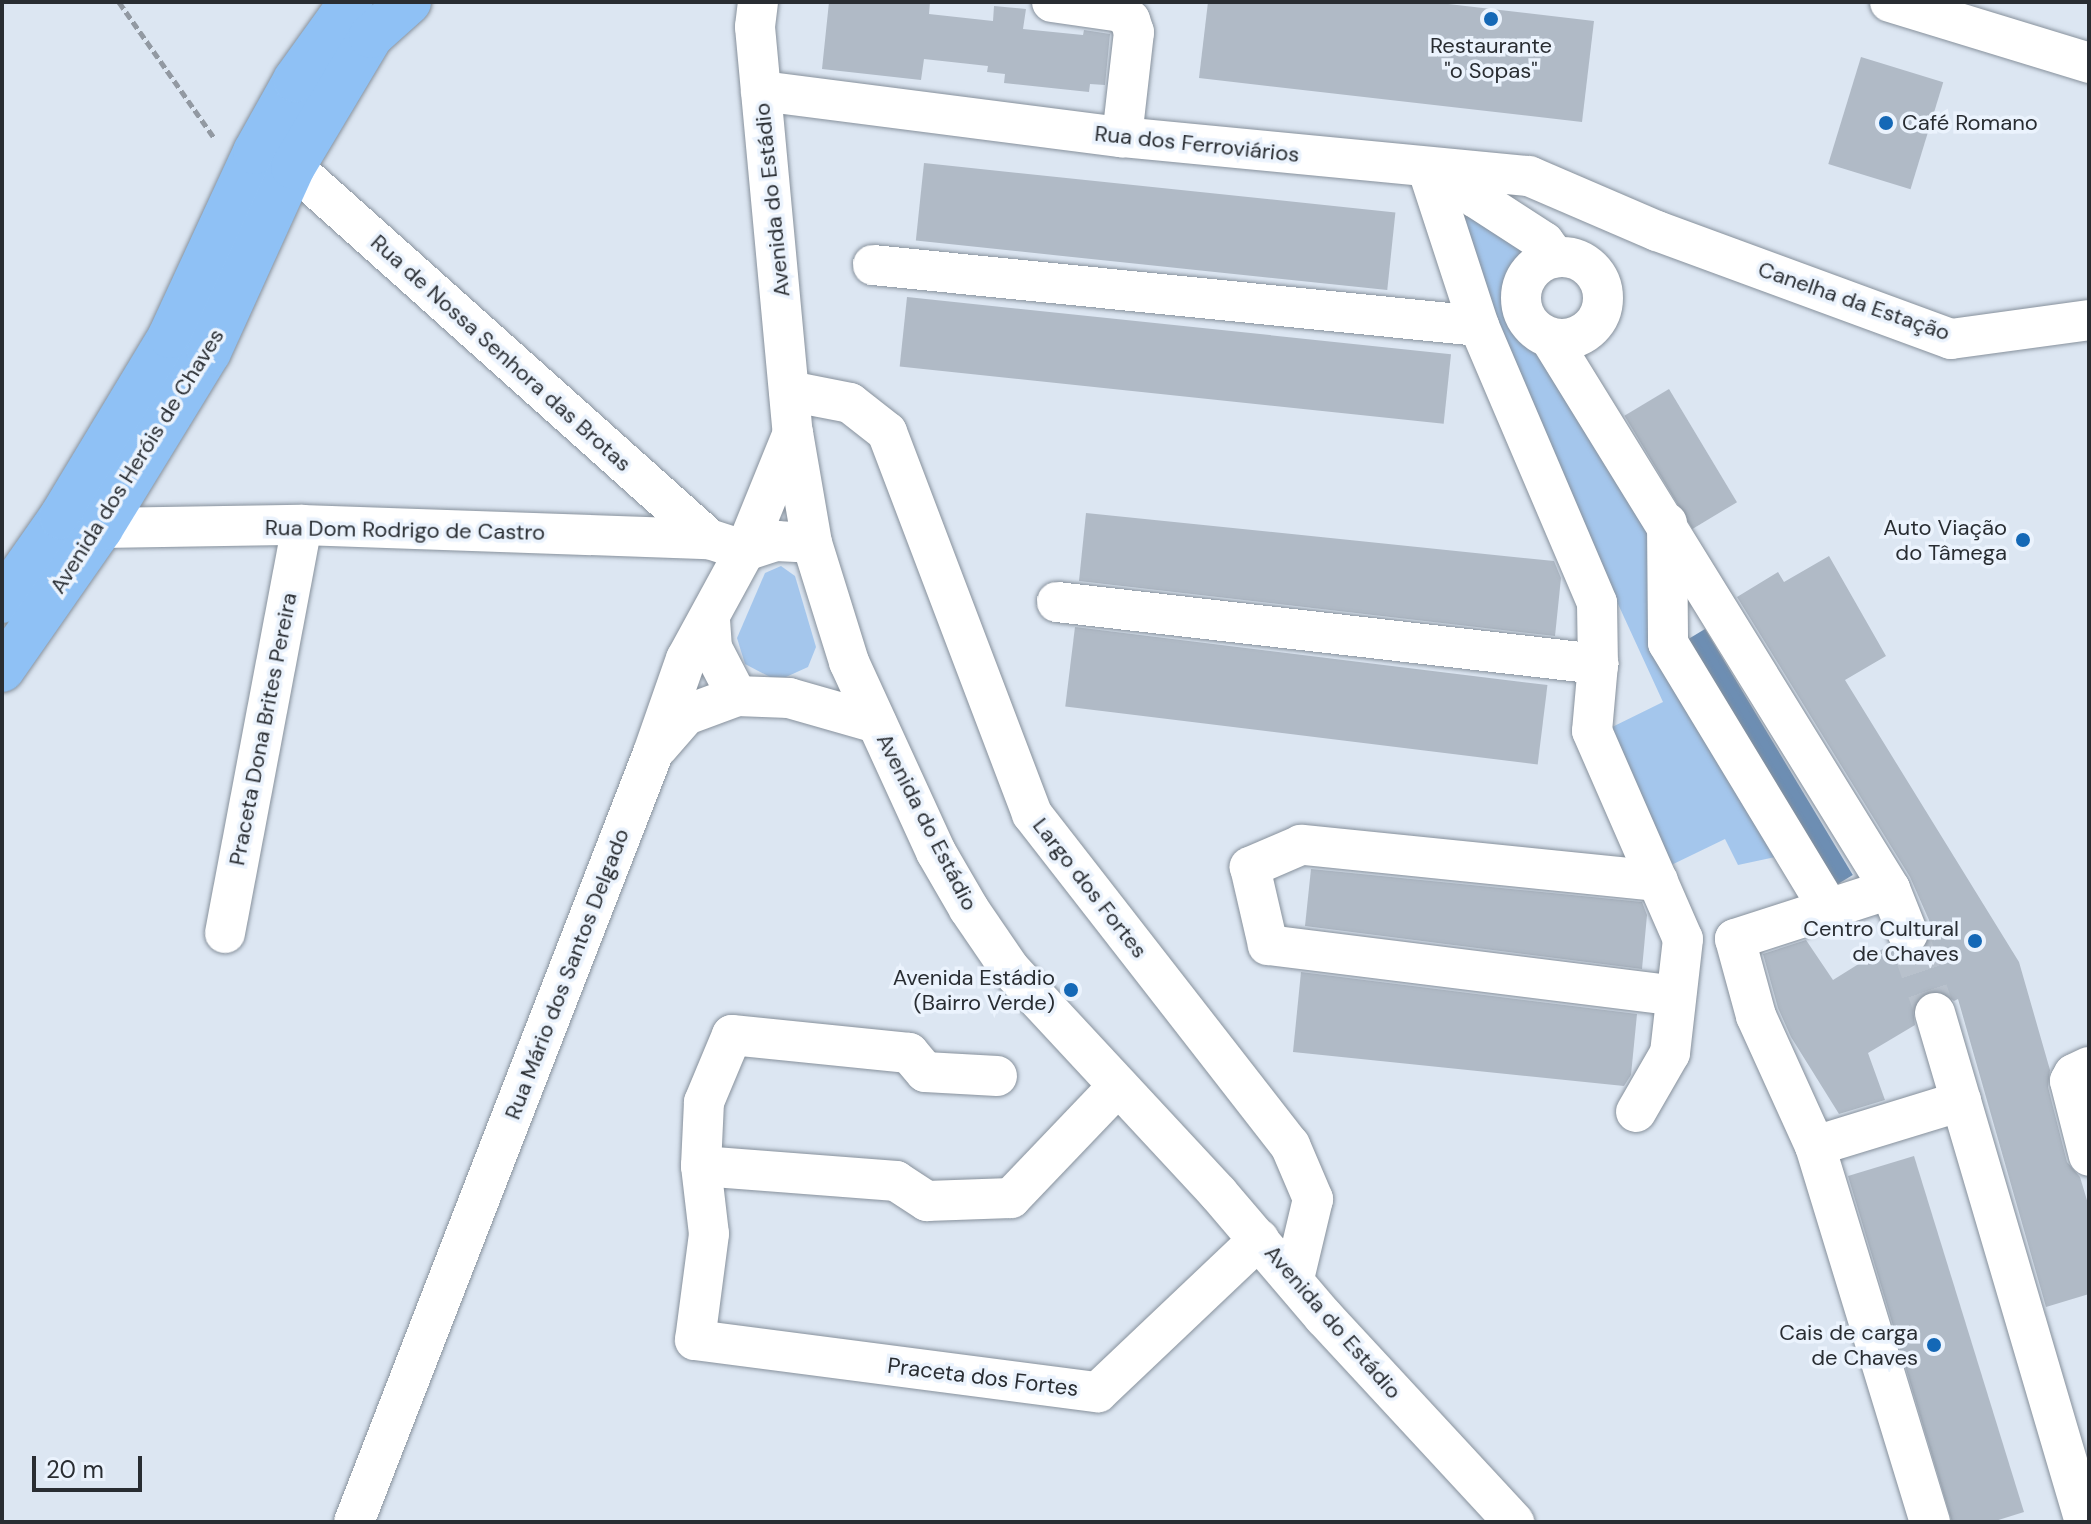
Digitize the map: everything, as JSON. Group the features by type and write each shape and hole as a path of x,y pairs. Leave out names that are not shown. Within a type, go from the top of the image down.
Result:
{"main road":[{"name":"Avenida dos Heróis de Chaves","path":"2,601 61,517 170,336 255,152 295,80 351,2"},
{"name":"Avenida dos Heróis de Chaves","path":"2,670 101,528 209,352 293,167 371,36 409,2"}],"street":[{"path":"1052,2 1121,12 1130,20 1134,32 1122,137"},
{"path":"1890,2 2089,63"},
{"name":"Avenida do Estádio","path":"752,10 793,433 812,543 849,662 936,852 988,939 1037,1000 1259,1239 1324,1317 1514,1522"},
{"name":"Rua dos Ferroviários","path":"761,91 1122,137 1529,176 1627,217"},
{"name":"Rua de Nossa Senhora das Brotas","path":"293,167 727,545"},
{"path":"1446,169 1476,198 1544,242 1555,257"},
{"path":"1446,169 1479,326 1597,603 1598,664 1592,731 1683,939 1670,1053 1636,1112"},
{"name":"Canelha da Estação","path":"1627,217 1657,231 1951,339 2089,320"},
{"path":"1550,338 1576,337 1589,330 1598,320 1604,293 1600,280 1581,261 1555,257 1531,270 1520,295 1528,321 1550,338 1667,523 1890,889 1908,934"},
{"path":"873,265 1479,326"},
{"name":"Largo dos Fortes","path":"789,391 850,403 887,432 1032,814 1290,1145 1313,1199 1294,1279"},
{"name":"Rua Mário dos Santos Delgado","path":"354,1522 653,753 686,659 710,620 727,545 793,433"},
{"path":"1667,523 1668,643 1829,909"},
{"name":"Rua Dom Rodrigo de Castro","path":"101,528 302,525 727,545"},
{"name":"Praceta Dona Brites Pereira","path":"225,933 302,525"},
{"path":"727,545 776,541 812,543"},
{"path":"1057,602 1598,664"},
{"path":"710,620 712,648 737,696"},
{"path":"789,698 849,662"},
{"path":"653,753 686,715 737,696 789,698 877,723"},
{"path":"1658,881 1301,845 1250,867 1268,945 1676,996"},
{"path":"1890,889 1735,939 1756,1016 1815,1146 1930,1522"},
{"path":"1935,1013 2085,1522"},
{"path":"997,1076 925,1072 909,1053 732,1035 704,1102 701,1166 896,1181 927,1201 1011,1198 1118,1086"},
{"path":"2089,1067 2074,1074 2070,1081 2089,1156"},
{"path":"1815,1146 1961,1101"},
{"name":"Praceta dos Fortes","path":"701,1166 709,1234 695,1340 1098,1392 1259,1239"}],"path":[{"path":"119,2 222,149"}],"shaded area":[{"path":"1459,205 1540,251 1524,262 1510,294 1524,333 1659,547 1660,641 1790,854 1738,865 1725,839 1663,869 1600,733 1663,702 1523,397"},
{"path":"781,566 795,576 816,647 808,667 786,677 770,677 745,664 737,638 765,573"},
{"path":"1705,629 1853,875 1828,890 1680,644"}],"building":[{"path":"829,2 930,2 929,14 993,21 994,6 1026,9 1023,29 1083,35 1084,30 1110,34 1105,85 1090,84 1089,92 1004,83 1005,74 987,72 988,66 924,59 921,80 822,69"},
{"path":"1208,2 1431,2 1594,21 1582,122 1199,78"},
{"name":"Café Romano","path":"1861,57 1943,82 1910,189 1828,164"},
{"path":"924,163 1395,213 1387,290 916,241"},
{"path":"907,297 1451,354 1444,424 900,367"},
{"path":"1669,389 1737,502 1692,529 1624,416"},
{"path":"1086,513 1554,561 1561,578 1555,636 1079,581"},
{"path":"1829,556 1886,656 1845,680 2019,962 2050,1070 2048,1087 2067,1162 2080,1177 2089,1207 2089,1294 2046,1307 1958,999 1954,1001 1940,991 1919,997 1913,1008 1915,1025 1868,1053 1885,1100 1839,1114 1791,1037 1778,1008 1763,954 1806,940 1833,980 1889,945 1904,957 1917,955 1926,948 1931,936 1929,920 1910,877 1737,597 1778,572 1784,582"},
{"path":"1075,627 1547,685 1538,764 1065,706"},
{"path":"1311,869 1642,902 1647,915 1642,969 1305,926"},
{"path":"1301,972 1637,1014 1631,1075 1624,1086 1293,1052"},
{"name":"Cais de carga de Chaves","path":"1914,1156 2024,1512 1992,1522 1952,1522 1848,1176"}],"tunnel":[{"path":"1908,934 1935,1013"}],"place":[{"name":"Restaurante \"o Sopas\"","path":"1491,19"},
{"name":"Café Romano","path":"1886,123"},
{"name":"Auto Viação do Tâmega","path":"2023,540"},
{"name":"Centro Cultural de Chaves","path":"1975,941"},
{"name":"Avenida Estádio (Bairro Verde)","path":"1071,990"},
{"name":"Cais de carga de Chaves","path":"1934,1345"}]}
